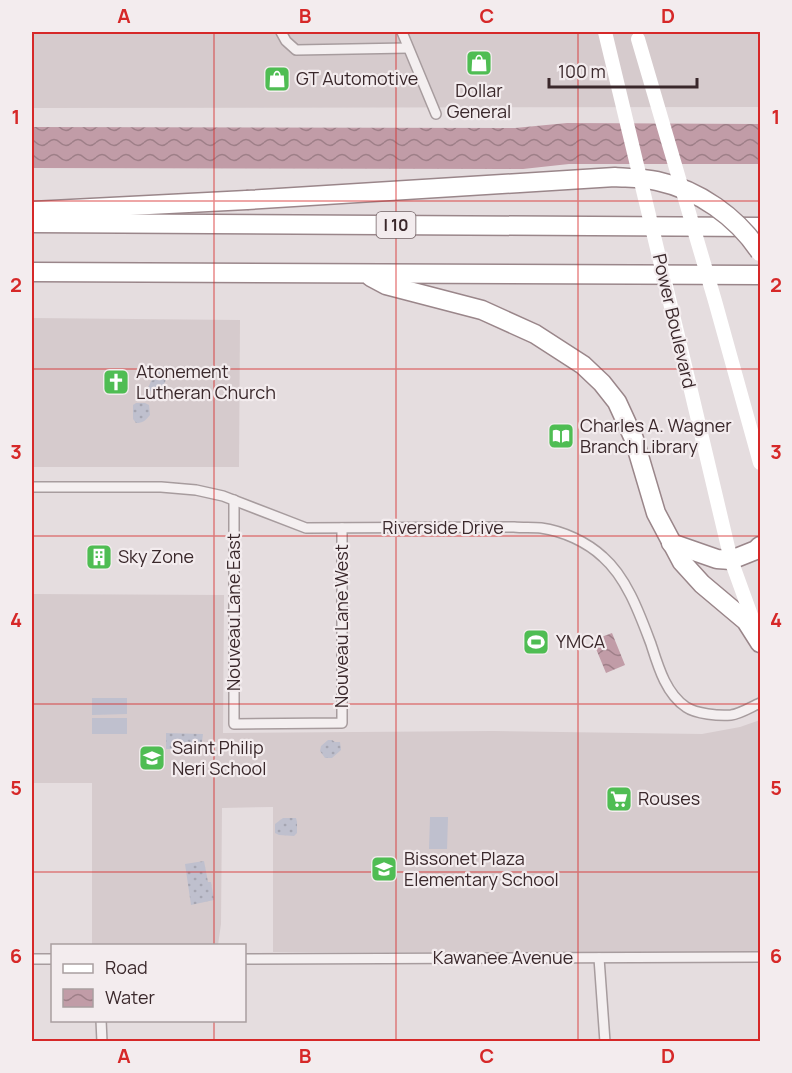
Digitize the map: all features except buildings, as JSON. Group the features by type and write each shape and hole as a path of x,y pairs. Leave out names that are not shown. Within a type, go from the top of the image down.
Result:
{"highway":[{"path":"32,212 631,178 658,181 698,196 736,223 751,238 760,252"},
{"name":"I 10","path":"32,223 760,227"},
{"path":"32,272 760,275"},
{"path":"364,273 386,285 482,310 535,334 583,365 617,402 634,439 656,513 682,562 702,584 747,621 760,642"},
{"path":"671,543 717,559 731,560 756,550 760,546"}],"main road":[{"name":"Power Boulevard","path":"605,32 731,560 760,642"},
{"path":"637,35 716,301 760,463"}],"street":[{"path":"281,32 286,41 296,50 408,48"},
{"path":"402,32 436,114"},
{"name":"Riverside Drive","path":"32,487 161,486 196,490 234,500 306,528 542,528 566,535 586,544 604,557 626,585 660,670 673,694 687,708 708,714 732,715 760,704"},
{"name":"Nouveau Lane East","path":"234,500 234,724 342,723"},
{"name":"Nouveau Lane West","path":"342,528 342,723"},
{"name":"Kawanee Avenue","path":"246,958 760,957"},
{"path":"599,958 605,1041"},
{"path":"32,959 51,959"},
{"path":"101,1022 102,1041"}],"shaded area":[{"path":"32,32 760,32 760,107 32,108"},
{"path":"32,318 240,320 239,467 32,467"},
{"path":"159,369 164,369 166,373 164,389 152,393 148,388 152,376"},
{"path":"136,403 149,405 150,415 140,423 136,423 133,419 133,405"},
{"path":"32,594 224,595 223,733 493,731 702,734 740,727 760,720 760,953 273,952 273,807 222,808 221,924 218,944 92,944 92,783 32,783"},
{"path":"92,698 127,698 127,714 92,715"},
{"path":"92,718 127,718 127,734 92,734"},
{"path":"166,733 203,734 201,749 166,749"},
{"path":"328,740 340,742 341,750 332,758 325,758 320,751 321,746"},
{"path":"430,817 448,817 447,849 429,849"},
{"path":"283,818 296,818 297,833 294,836 275,833 275,824"},
{"path":"204,861 214,900 191,905 185,864"}],"water":[{"path":"567,123 760,124 760,164 569,164 523,169 32,168 32,127 515,128"},
{"path":"612,633 625,665 606,673 591,641"}],"place":[{"name":"Dollar General","path":"479,63"},
{"name":"GT Automotive","path":"277,79"},
{"name":"Atonement Lutheran Church","path":"116,382"},
{"name":"Charles A. Wagner Branch Library","path":"561,436"},
{"name":"Sky Zone","path":"99,557"},
{"name":"YMCA","path":"536,642"},
{"name":"Saint Philip Neri School","path":"152,758"},
{"name":"Rouses","path":"619,799"},
{"name":"Bissonet Plaza Elementary School","path":"384,869"}]}
